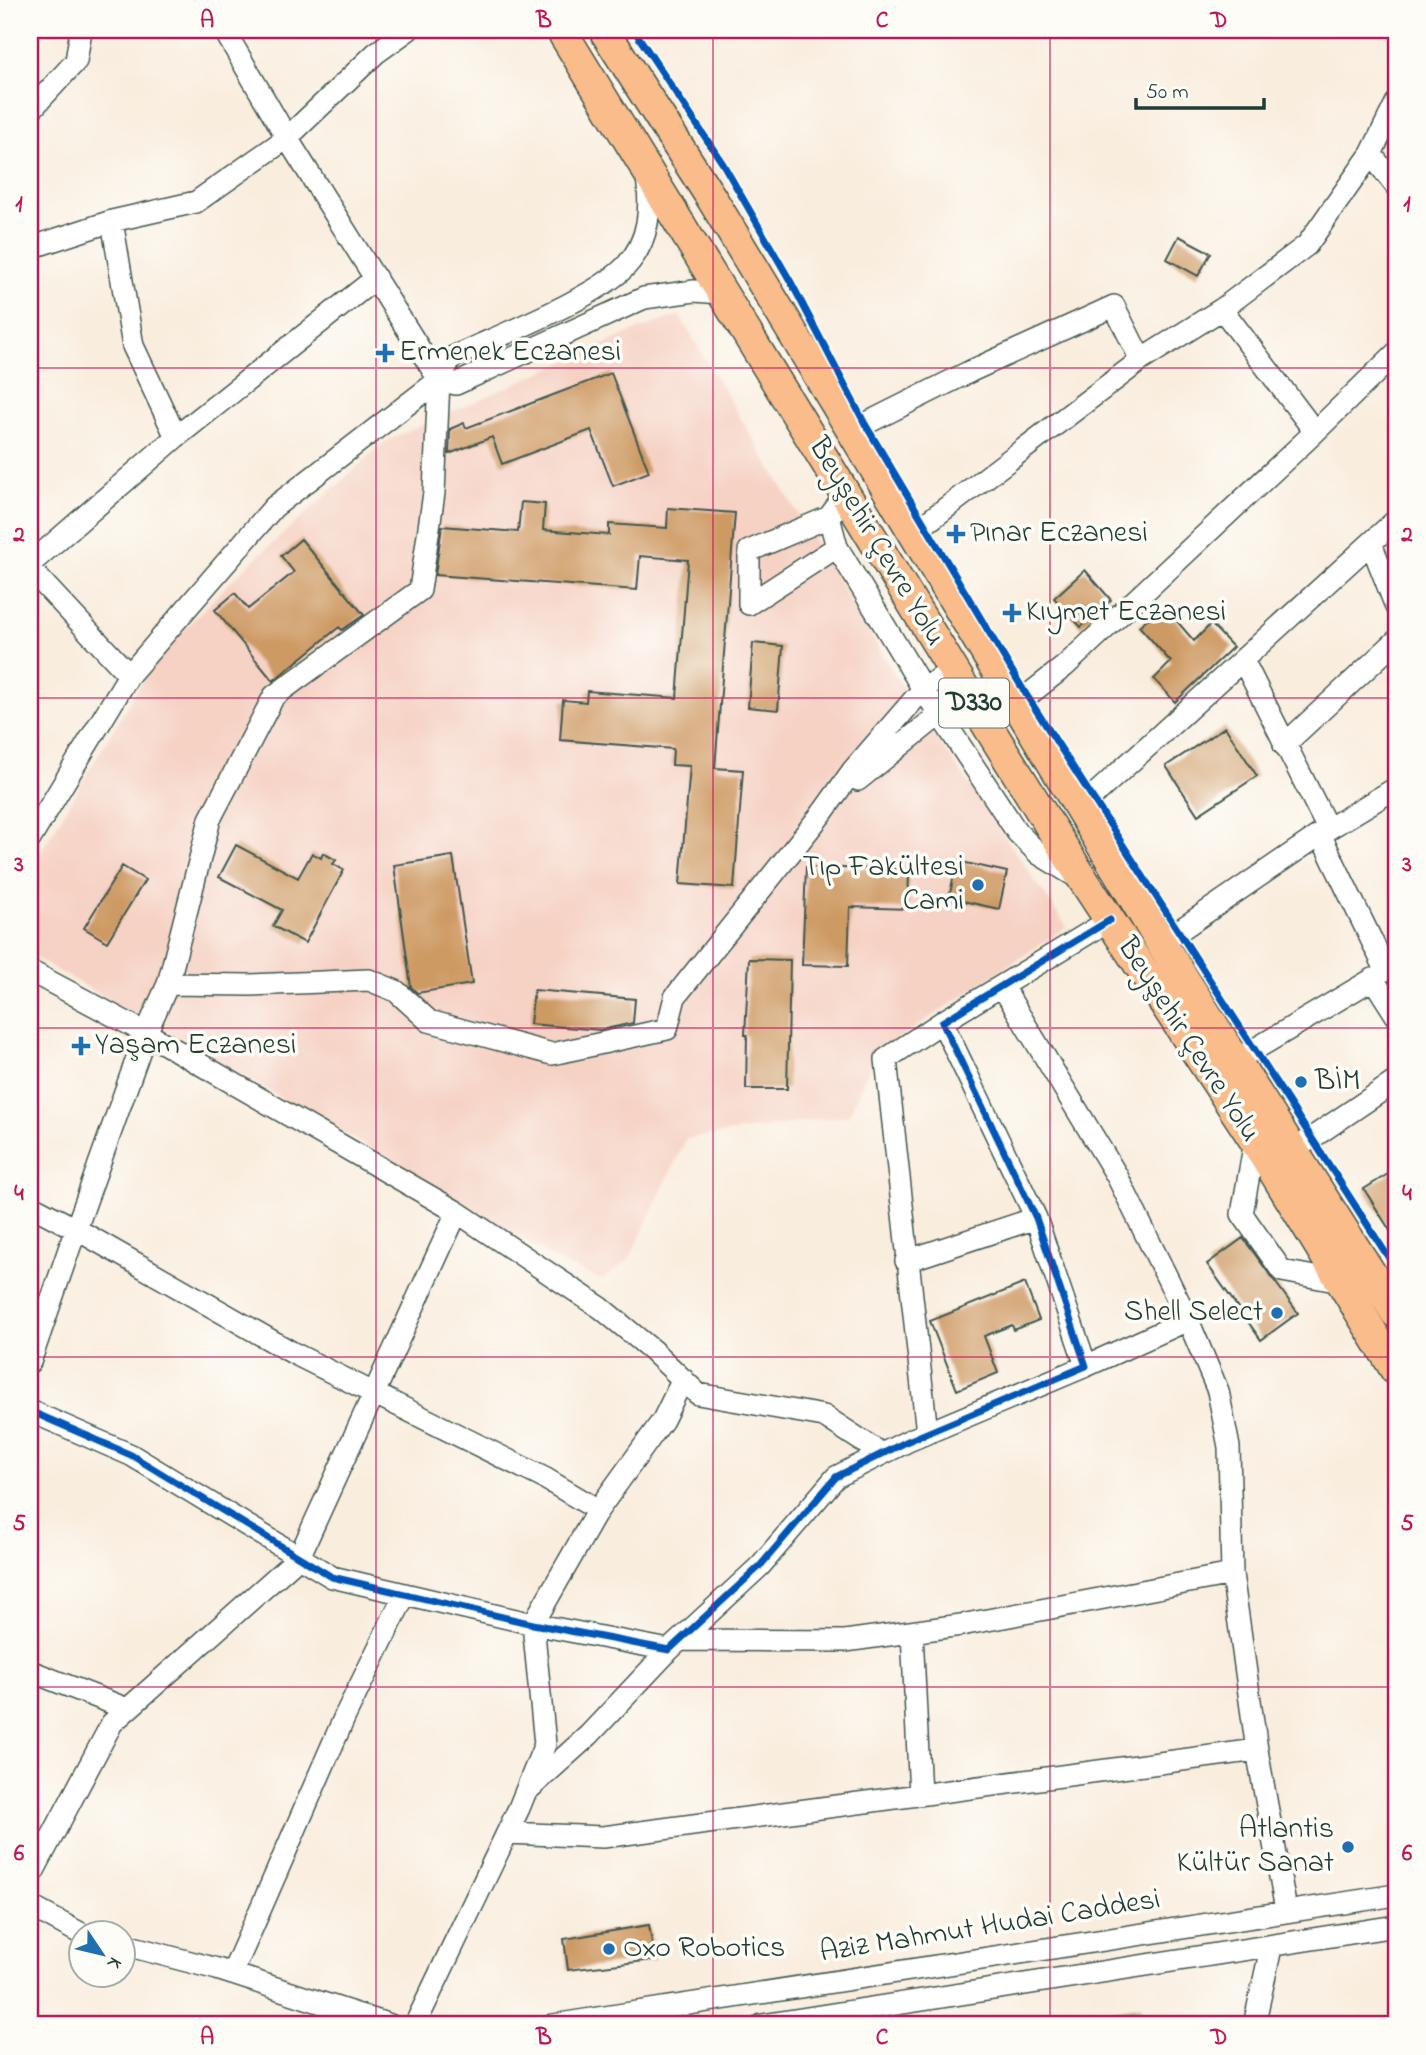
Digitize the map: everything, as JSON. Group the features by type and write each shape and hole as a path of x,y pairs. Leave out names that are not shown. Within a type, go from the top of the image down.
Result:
{"highway":[{"name":"Beyşehir Çevre Yolu","path":"561,30 1084,881 1255,1141 1396,1371"},
{"name":"Beyşehir Çevre Yolu","path":"604,30 712,199 1161,943 1396,1313"}],"street":[{"path":"30,111 76,61 81,30"},
{"path":"30,1362 146,1032 168,984 210,819 274,696 420,590 434,493 439,380 287,138 224,30"},
{"path":"31,246 111,221 196,202 287,138 376,53 408,30"},
{"path":"913,533 1141,360 1222,309 1307,245 1371,154 1396,103"},
{"path":"1371,154 1396,186"},
{"path":"30,839 129,676 274,506 439,380 451,358 590,292 626,266 641,240 651,210 646,167"},
{"path":"111,221 133,346 176,437"},
{"path":"129,676 30,566 176,437 376,278"},
{"path":"439,380 456,384 644,299 694,291 722,293"},
{"path":"854,436 865,424 971,370 1114,306 1141,360"},
{"path":"1222,309 1315,432"},
{"path":"1019,709 1027,696 1065,666 1396,353"},
{"path":"837,547 749,604 749,551 829,517 847,493"},
{"path":"829,517 837,547 923,689 1017,832 1039,854 1084,881"},
{"path":"1082,812 1092,797 1244,662 1396,520"},
{"path":"1371,543 1396,607"},
{"path":"1284,745 1396,641"},
{"path":"1244,662 1324,831 1385,971 1396,1014"},
{"path":"168,984 250,985 369,980 396,990 429,1021 552,1054 667,1030 676,997 823,812 853,770 923,689 954,669"},
{"path":"823,812 869,769 940,714 971,699"},
{"path":"1161,943 1324,831 1396,788"},
{"path":"927,1433 906,1261 886,1059 1110,920"},
{"path":"30,971 146,1032 457,1212 601,1308 698,1394 824,1416 882,1454"},
{"path":"1235,1061 1385,971"},
{"path":"1002,986 1117,1176 1188,1320 1218,1391 1229,1447 1232,1574 1257,1750 1286,1910"},
{"path":"942,1022 1036,1217 1086,1366"},
{"path":"1294,1150 1396,1081"},
{"path":"1255,1141 1242,1214 1282,1271 1341,1282"},
{"path":"30,1205 293,1353 545,1479 598,1510"},
{"path":"30,1878 112,1723 299,1557 457,1212"},
{"path":"906,1261 1036,1217"},
{"path":"525,1793 589,1735 674,1645 760,1566 836,1477 927,1433 1188,1320"},
{"path":"415,2025 507,1833 545,1744 533,1624 598,1510 663,1420 683,1380"},
{"path":"30,1411 131,1455 332,1577 533,1624 674,1645 845,1641 912,1632 1232,1574"},
{"path":"232,1974 345,1716 405,1594"},
{"path":"912,1632 920,1795"},
{"path":"30,1671 127,1709"},
{"path":"507,1833 603,1837 1257,1750"},
{"name":"Aziz Mahmut Hudai Caddesi","path":"553,2025 1396,1895"},
{"path":"30,1906 66,1925"},
{"name":"Aziz Mahmut Hudai Caddesi","path":"762,2025 894,2015 1396,1926"},
{"path":"136,1948 232,1974 390,2025"},
{"path":"1254,2025 1272,1948"}],"shaded area":[{"path":"679,315 899,682 1067,927 875,1054 849,1115 686,1139 629,1260 602,1280 555,1260 401,1166 32,956 30,870 154,661 232,580 386,441 632,332"}],"green space":[{"path":"1140,2007 1142,2025 1035,2025"}],"building":[{"path":"1179,236 1211,253 1198,276 1167,259"},
{"path":"611,373 649,472 613,486 591,430 502,464 492,437 449,454 450,429 464,423 466,428"},
{"path":"521,502 545,504 543,530 609,535 609,524 667,528 668,508 735,513 715,768 743,770 734,888 680,884 690,766 672,765 673,749 560,740 563,700 586,702 587,691 677,698 688,560 640,556 637,590 435,575 442,526 518,532"},
{"path":"301,539 364,615 342,630 339,627 273,681 215,610 235,593 248,609 294,572 281,556"},
{"path":"1085,570 1111,600 1081,627 1054,598"},
{"path":"1163,605 1194,641 1211,624 1233,647 1175,702 1154,679 1171,662 1139,626"},
{"path":"753,643 783,646 778,710 748,707"},
{"path":"1225,727 1257,776 1198,815 1166,766"},
{"path":"236,845 298,878 312,853 321,858 323,853 336,860 333,864 344,870 305,943 273,926 282,910 219,877"},
{"path":"453,856 472,984 417,993 411,987 394,865"},
{"name":"Tıp Fakültesi Cami","path":"957,861 1007,872 999,909 949,898"},
{"path":"122,866 145,880 107,942 84,928"},
{"path":"806,867 909,870 908,909 850,907 848,966 802,965"},
{"path":"749,959 790,960 787,1089 746,1089 745,1035"},
{"path":"534,990 635,999 633,1023 600,1030 530,1024"},
{"path":"1396,1169 1396,1240 1364,1189"},
{"path":"1243,1238 1298,1313 1261,1340 1207,1264"},
{"path":"1025,1283 1039,1320 1014,1330 1012,1325 984,1336 998,1373 957,1390 930,1321"},
{"name":"Oxo Robotics","path":"649,1925 655,1960 568,1970 564,1939"}],"cycle path":[{"path":"634,30 723,164 792,284 865,424 1027,696 1396,1269"},
{"path":"30,1411 131,1455 332,1577 533,1624 669,1650 760,1566 836,1477 908,1441 1086,1366 1036,1218 942,1022 1110,920"}],"place":[{"name":"Ermenek Eczanesi","path":"385,353"},
{"name":"Pınar Eczanesi","path":"956,534"},
{"name":"Kıymet Eczanesi","path":"1012,613"},
{"name":"Tıp Fakültesi Cami","path":"978,885"},
{"name":"Yaşam Eczanesi","path":"81,1046"},
{"name":"BİM","path":"1301,1082"},
{"name":"Shell Select","path":"1277,1313"},
{"name":"Atlantis Kültür Sanat","path":"1348,1847"},
{"name":"Oxo Robotics","path":"609,1949"}]}
